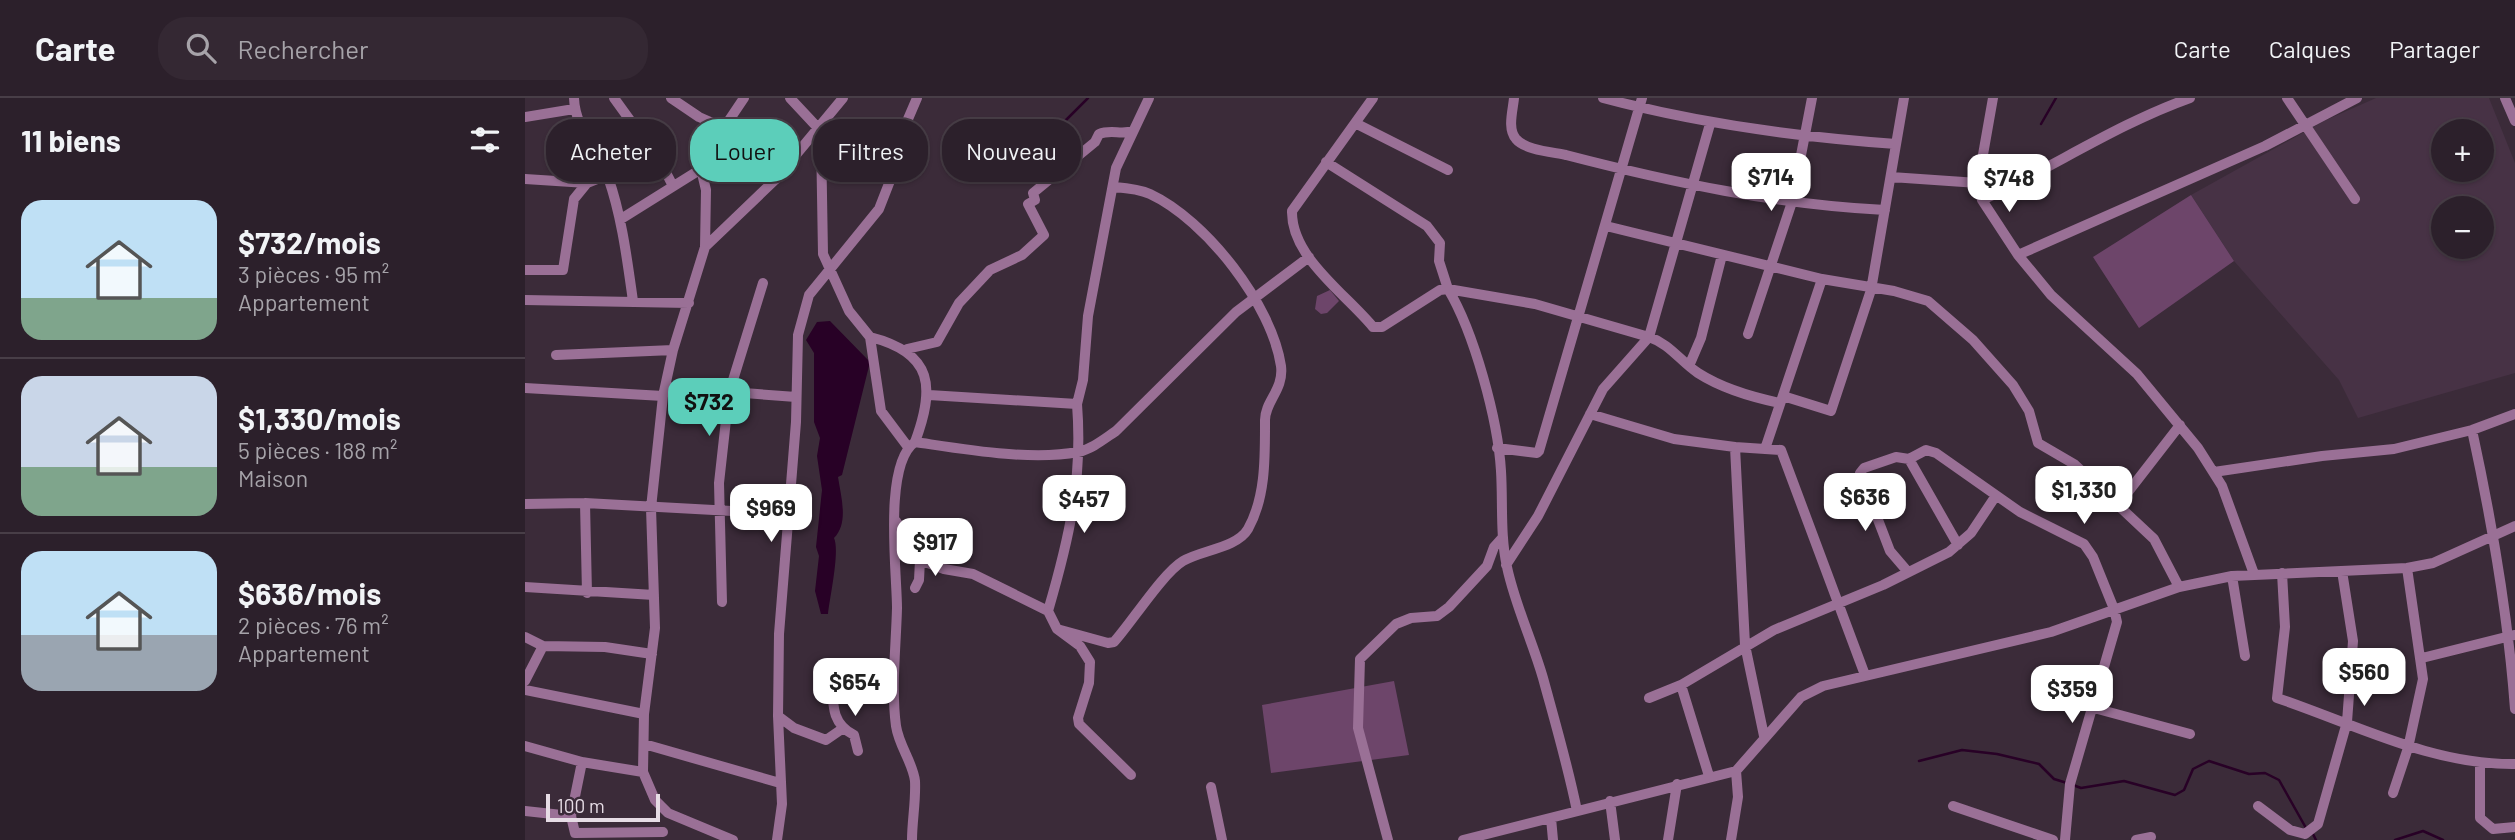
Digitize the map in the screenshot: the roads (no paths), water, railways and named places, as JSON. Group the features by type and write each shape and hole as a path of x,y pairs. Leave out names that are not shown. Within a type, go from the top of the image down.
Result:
{"street":[{"path":"614,98 661,163 673,186"},
{"path":"671,98 704,119"},
{"path":"730,119 744,98"},
{"path":"790,98 813,123"},
{"path":"826,119 843,98"},
{"path":"777,840 782,804 778,716 779,634 801,318 809,295 879,209 895,168 895,156 902,132 917,98"},
{"path":"1048,611 1074,510 1081,452 1077,404 1083,380 1089,316 1116,167 1149,98"},
{"path":"1373,98 1357,124 1292,211 1299,242 1309,257 1377,328 1431,293 1448,289 1535,304 1666,343 1689,366 1724,387 1831,411 1871,290 1904,98"},
{"path":"1514,98 1511,132 1519,142 1622,170 1695,184 1792,202 1885,210"},
{"path":"1604,98 1641,103 1710,124 1804,137 1896,144"},
{"path":"1748,334 1792,202 1812,98"},
{"path":"1993,98 1978,183 1982,200 2018,255 2051,295 2137,374 2180,425 2222,486 2254,574"},
{"path":"1982,200 2030,178 2129,124 2190,98"},
{"path":"2287,98 2355,199"},
{"path":"2018,255 2307,125 2357,98"},
{"path":"2505,98 2515,121"},
{"path":"525,117 574,103"},
{"path":"1497,448 1537,453 1539,451 1641,103"},
{"path":"1357,124 1448,170"},
{"path":"1506,565 1538,516 1603,389 1649,337 1710,124"},
{"path":"870,337 907,349 937,342 959,303 990,270 1022,255 1044,235 1028,204 1035,200 1033,192 1095,142 1099,134 1109,130 1125,133 1133,131"},
{"path":"705,247 775,180 813,134"},
{"path":"1326,162 1427,226 1440,243 1439,261 1448,289 1464,316 1492,416 1501,472 1500,516 1506,565 1522,623 1543,676 1567,762 1577,811"},
{"path":"621,219 690,176"},
{"path":"1891,177 1978,183"},
{"path":"525,179 587,183"},
{"path":"609,182 621,219 633,301"},
{"path":"704,182 705,247 673,350 664,391 651,508 654,595 652,654 644,714 643,772 655,800 669,813 728,839"},
{"path":"822,182 823,254 849,311 870,337 881,411 912,445 990,452 1081,452 1116,431 1215,331 1309,257"},
{"path":"525,276 525,270 563,270 574,199 587,183"},
{"path":"1057,629 1108,643 1114,642 1179,563 1239,539 1247,531 1260,495 1266,456 1265,415 1280,386 1281,365 1271,327 1256,298 1210,241 1185,217 1151,194 1114,187"},
{"path":"1606,226 1822,279 1871,290 1894,291 1928,301 1973,340 2013,386 2029,411 2038,443 2074,464 2160,546 2179,587"},
{"path":"1689,366 1701,338 1722,255"},
{"path":"1765,449 1822,279"},
{"path":"722,602 719,483 729,393 763,283"},
{"path":"525,300 689,303"},
{"path":"907,349 918,365 929,395 912,445 899,472 893,542 897,594 894,706 901,747 914,776 916,796 912,840"},
{"path":"557,355 673,350"},
{"path":"525,388 796,397"},
{"path":"929,395 1077,404"},
{"path":"1590,414 1674,439 1781,450 1865,675"},
{"path":"2214,472 2322,456 2394,449 2472,430 2515,414"},
{"path":"2118,505 2180,425"},
{"path":"2472,430 2495,535 2512,635 2515,709"},
{"path":"1735,447 1745,645 1764,736"},
{"path":"1908,572 1890,551 1860,473 1864,468 1896,457 1909,459 1926,450 1936,453 1995,497 2084,544 2093,557 2117,622 2070,784 2065,840"},
{"path":"1909,459 1958,545"},
{"path":"1649,698 1681,685 1745,645 1908,572 1958,545 1971,533 1995,497"},
{"path":"525,504 585,503 720,513 789,514"},
{"path":"585,503 587,593"},
{"path":"896,521 920,560 944,569 973,575 1048,611 1057,629 1080,646 1090,662 1090,683 1078,718 1079,724 1131,775"},
{"path":"1463,840 1487,837 1610,801 1735,771 1801,697 1823,686 1994,648 2052,632 2179,587 2232,576 2407,568 2433,563 2515,526"},
{"path":"1388,840 1358,728 1360,659 1396,624 1411,618 1437,616 1443,611 1487,566 1494,547 1503,537"},
{"path":"915,588 920,560"},
{"path":"2393,793 2408,748 2423,678 2407,568"},
{"path":"2258,806 2290,830 2308,832 2318,824 2347,722 2353,641 2342,571"},
{"path":"2282,573 2285,627 2277,698 2347,722 2408,748 2480,764 2515,764"},
{"path":"2232,576 2245,656"},
{"path":"525,587 587,593 654,595"},
{"path":"2422,658 2512,635"},
{"path":"525,637 543,646 605,647 652,654"},
{"path":"525,681 543,646"},
{"path":"832,683 833,712 842,729 854,735 858,751"},
{"path":"1681,685 1709,776"},
{"path":"525,690 644,714"},
{"path":"2094,708 2190,734"},
{"path":"778,716 794,728 826,740 842,729"},
{"path":"644,744 780,783"},
{"path":"525,746 582,762 643,772"},
{"path":"582,762 571,816 575,833 662,836 669,813"},
{"path":"2480,764 2480,818 2493,829 2515,827"},
{"path":"1731,840 1738,797 1735,771"},
{"path":"1668,840 1677,784"},
{"path":"1210,787 1222,840"},
{"path":"1610,801 1615,840"},
{"path":"1954,806 2053,840"},
{"path":"525,811 571,816"},
{"path":"1551,818 1553,840"},
{"path":"2136,840 2151,836"}],"waterway":[{"path":"1067,119 1088,98"},
{"path":"2041,124 2056,98"},
{"path":"1919,761 1962,750 1997,754 2039,764 2054,779 2067,783"},
{"path":"2073,785 2081,788 2124,781 2175,795 2184,790 2193,769 2209,761 2249,774 2265,773 2279,780 2306,828"},
{"path":"2395,840 2423,831 2443,840"},
{"path":"2313,834 2316,840"}]}
